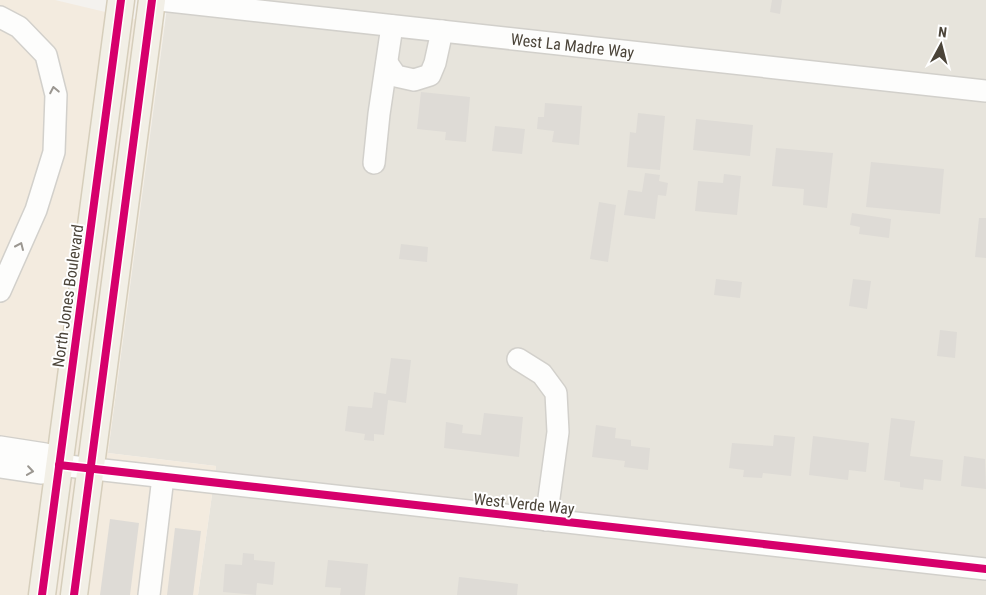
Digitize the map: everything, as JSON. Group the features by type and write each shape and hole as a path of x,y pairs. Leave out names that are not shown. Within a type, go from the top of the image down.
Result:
{"main road":[{"name":"North Jones Boulevard","path":"42,595 121,0"},
{"path":"74,595 152,0"}],"street":[{"name":"West La Madre Way","path":"160,0 310,8 392,26 986,91"},
{"path":"0,17 19,27 46,55 56,95 54,152 36,210 0,291"},
{"path":"374,163 392,26"},
{"path":"387,63 396,76 414,80 430,75 435,63 442,31"},
{"path":"518,359 542,374 556,393 558,432 546,520"},
{"path":"0,447 45,454 59,465 42,473 0,467"},
{"name":"West Verde Way","path":"59,465 986,570"},
{"path":"149,595 163,477"}],"shaded area":[{"path":"0,0 55,0 164,26 108,453 216,466 198,595 0,595"},
{"path":"168,0 986,0 986,595 198,595 216,466 108,453"}],"building":[{"path":"772,0 782,0 780,14 770,12"},
{"path":"421,92 470,97 466,142 445,140 446,132 417,129"},
{"path":"545,103 582,106 579,145 552,142 554,131 537,129 538,117 544,117"},
{"path":"638,113 665,116 660,170 627,167 630,132 636,133"},
{"path":"696,119 753,125 750,156 693,150"},
{"path":"495,126 525,129 522,154 492,151"},
{"path":"776,148 833,153 827,208 803,205 804,189 772,186"},
{"path":"871,162 944,169 940,214 866,207"},
{"path":"645,173 660,175 659,181 668,183 666,196 658,195 655,219 624,215 628,190 642,192"},
{"path":"724,174 741,176 737,215 695,211 698,181 723,183"},
{"path":"599,202 616,205 608,262 590,259"},
{"path":"852,213 891,219 889,238 859,234 860,227 850,225"},
{"path":"979,218 986,218 986,258 975,257"},
{"path":"401,244 428,247 427,262 399,259"},
{"path":"716,279 742,282 740,298 714,295"},
{"path":"853,279 871,281 867,309 849,306"},
{"path":"940,330 957,332 955,358 937,356"},
{"path":"391,358 411,360 406,403 388,400 384,435 374,434 374,441 364,440 365,434 345,431 348,406 372,408 374,392 386,394"},
{"path":"484,413 523,417 519,457 444,448 446,422 463,425 462,433 481,435"},
{"path":"891,418 915,421 910,456 943,460 941,481 924,479 923,490 900,487 900,482 884,480"},
{"path":"596,425 616,428 615,438 631,440 631,446 650,448 648,470 624,467 625,461 592,457"},
{"path":"774,435 795,437 791,476 763,473 762,478 743,477 744,470 729,468 732,443 773,446"},
{"path":"813,436 869,443 866,472 849,470 848,480 809,475"},
{"path":"964,456 985,459 986,489 961,486"},
{"path":"110,519 139,523 130,595 100,595"},
{"path":"175,528 201,531 193,595 167,595"},
{"path":"243,553 254,554 254,560 275,562 273,585 257,583 256,595 223,592 225,564 242,565"},
{"path":"328,560 368,564 365,595 340,595 341,588 325,587"},
{"path":"459,577 518,584 517,595 457,595"}],"cycle path":[{"path":"42,595 121,0"},
{"path":"74,595 152,0"},
{"path":"59,465 986,569"}]}
